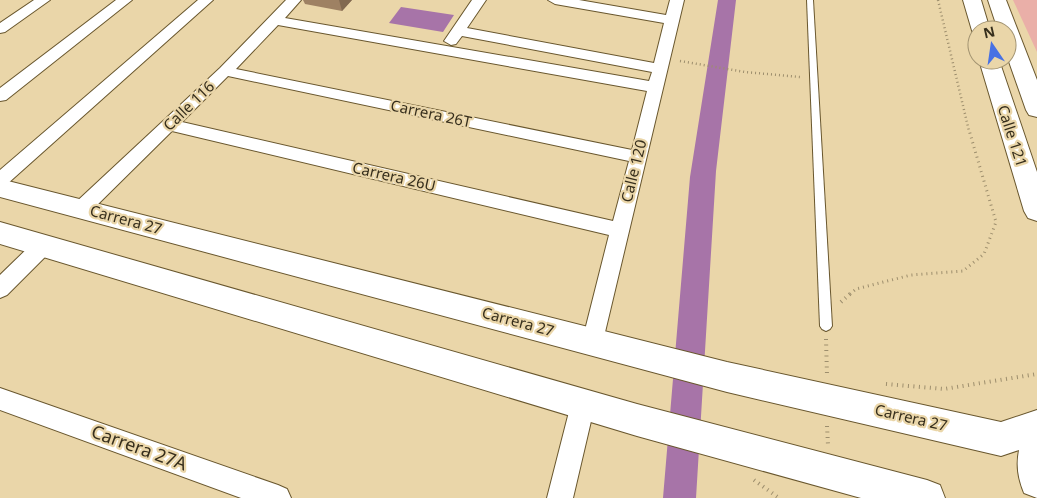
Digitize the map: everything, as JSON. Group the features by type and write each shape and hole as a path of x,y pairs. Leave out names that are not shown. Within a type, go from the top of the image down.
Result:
{"main road":[{"path":"972,0 977,20"},
{"path":"997,0 1033,88 1037,110"},
{"name":"Calle 121","path":"992,70 1037,211"},
{"name":"Carrera 27","path":"0,188 727,377 827,398 1001,439 1037,427"},
{"path":"0,233 637,420 927,498"},
{"path":"1037,443 1034,463 1037,480"}],"street":[{"path":"0,29 43,0"},
{"path":"0,96 125,0"},
{"path":"0,180 206,0"},
{"name":"Calle 116","path":"81,209 170,125 294,0"},
{"path":"444,51 479,0"},
{"path":"555,0 672,20"},
{"name":"Calle 120","path":"593,342 677,0"},
{"path":"274,20 655,87"},
{"path":"458,31 660,69"},
{"name":"Carrera 26T","path":"225,71 637,157"},
{"name":"Carrera 26U","path":"170,125 619,230"},
{"path":"0,289 43,246"},
{"name":"Carrera 27A","path":"0,399 278,498"},
{"path":"560,498 583,404"}],"lane":[{"path":"810,0 826,326"}],"path":[{"path":"828,471 826,326 839,303 856,289 875,283 911,275 964,271 984,254 996,222 973,150 948,36 938,0"},
{"path":"692,63 745,72 814,78"},
{"path":"882,384 944,389 1037,374"},
{"path":"746,475 779,498"}],"shaded area":[{"path":"718,0 736,0 716,171 696,498 663,498 690,177"},
{"path":"1013,0 1037,0 1037,52"},
{"path":"401,7 454,15 443,32 389,23"}]}
